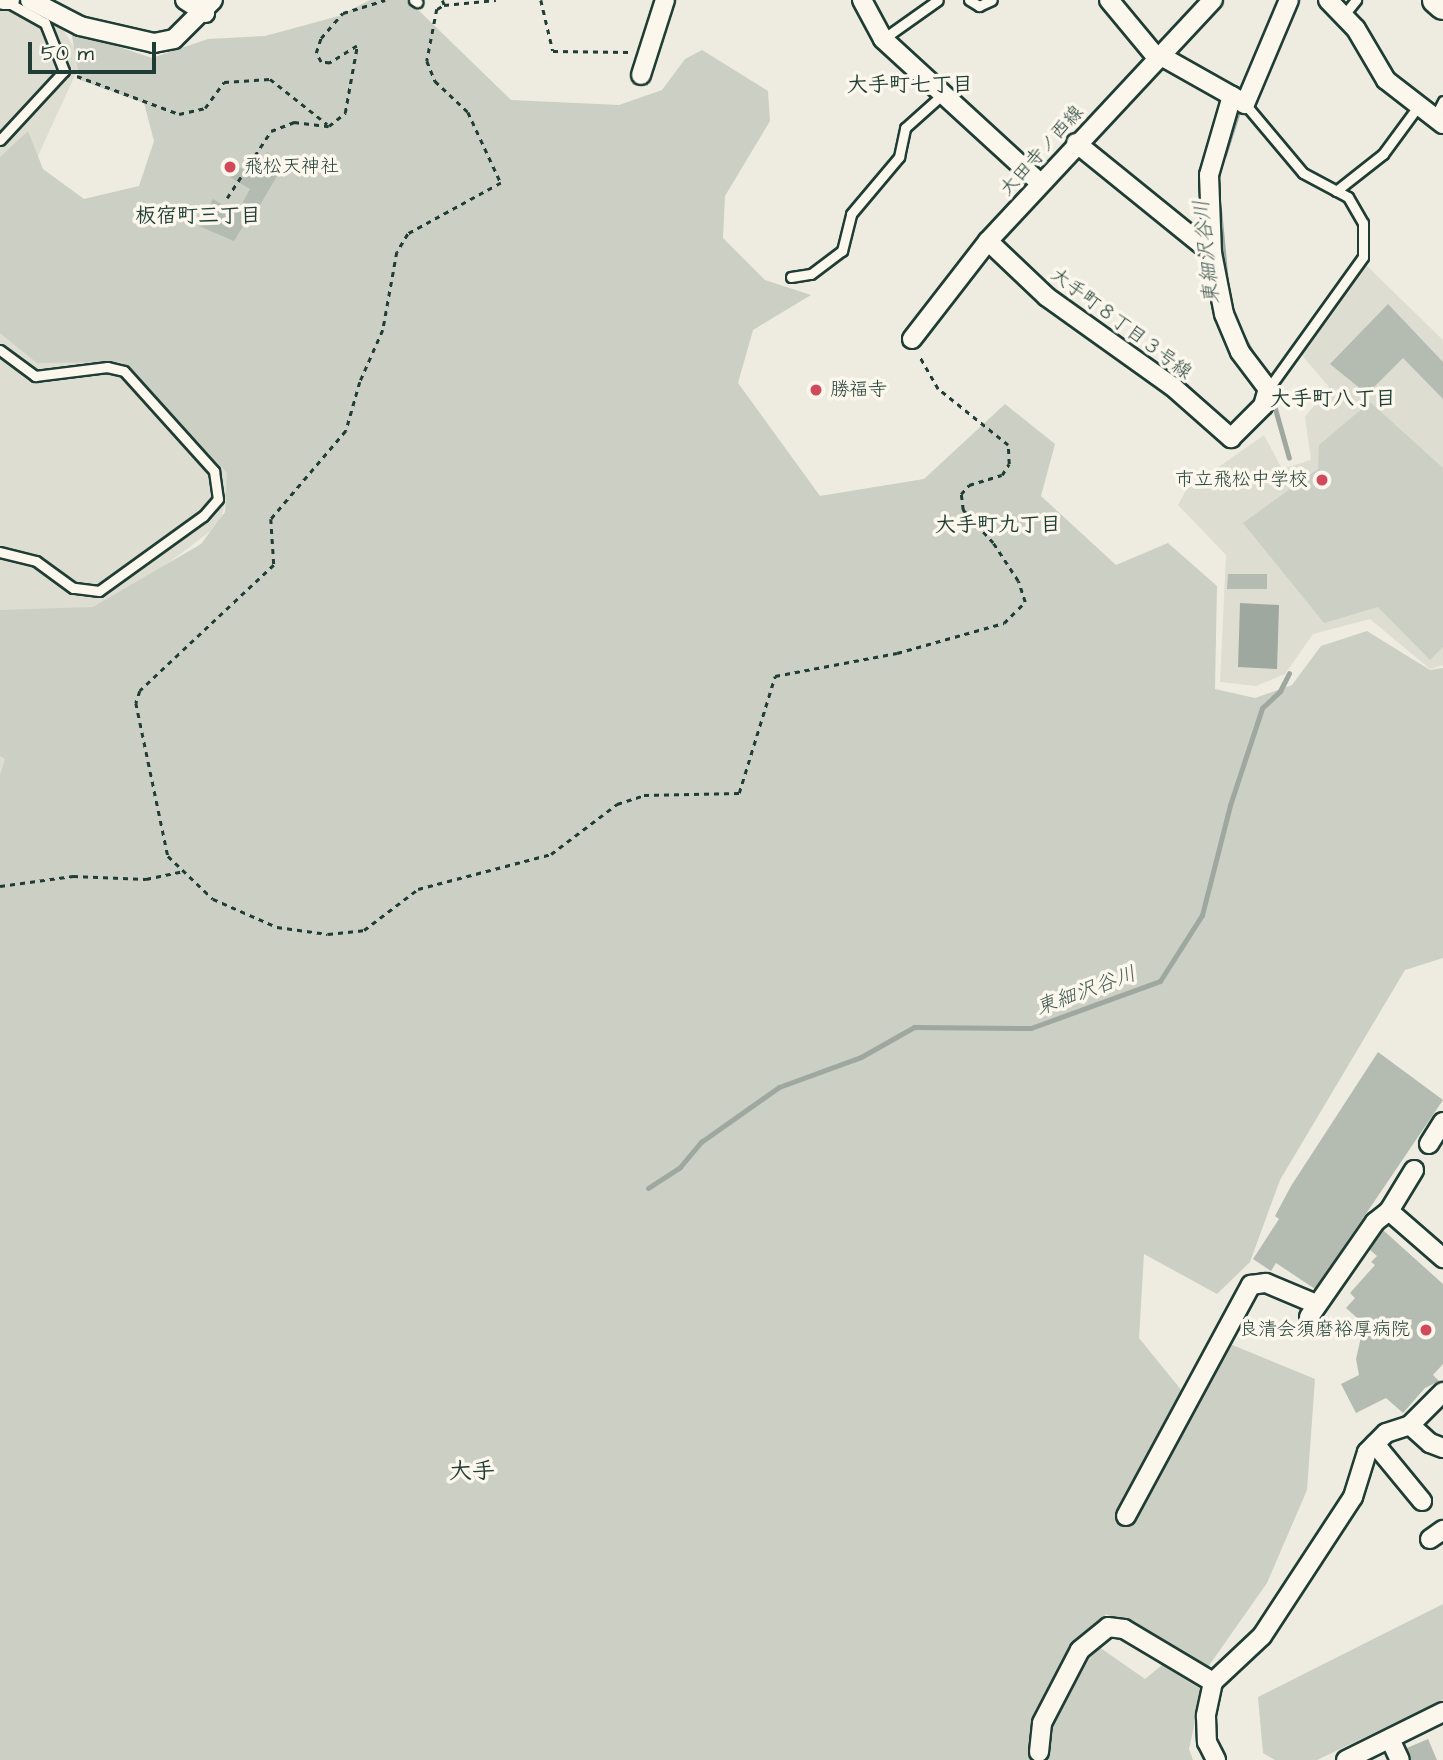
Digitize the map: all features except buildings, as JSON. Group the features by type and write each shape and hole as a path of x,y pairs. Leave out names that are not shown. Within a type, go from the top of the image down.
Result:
{"street":[{"path":"30,0 80,26 154,43 174,39 209,6"},
{"path":"185,0 209,6"},
{"path":"641,75 665,0"},
{"path":"862,0 883,39 1041,184"},
{"path":"1109,0 1159,58 1238,100"},
{"name":"大田寺ノ西線","path":"912,339 988,241 1076,143 1213,0"},
{"path":"1272,383 1240,352 1224,314 1212,253 1209,175 1238,100 1289,0"},
{"path":"1328,0 1343,16 1386,80 1420,104 1440,114"},
{"path":"1076,143 1212,253"},
{"name":"大手町８丁目３号線","path":"988,241 1047,297 1172,386 1231,439 1263,406 1272,383"},
{"path":"1429,1144 1443,1122"},
{"path":"1126,1516 1251,1285 1266,1283 1312,1310 1375,1222 1389,1211 1414,1170"},
{"path":"1389,1211 1443,1258"},
{"path":"1216,1760 1207,1742 1206,1716 1213,1682 1262,1636 1353,1497 1367,1452 1386,1433 1410,1425 1443,1392"},
{"path":"1410,1425 1430,1443 1443,1448"},
{"path":"1375,1444 1422,1501"},
{"path":"1039,1752 1042,1723 1080,1650 1108,1627 1124,1629 1213,1682"},
{"path":"1346,1760 1443,1712"},
{"path":"1390,1739 1400,1760"}],"lane":[{"path":"883,39 938,0"},
{"path":"969,0 979,6 992,0"},
{"path":"1343,16 1356,0"},
{"path":"0,140 40,103 64,71 45,23 7,1"},
{"path":"791,277 811,274 842,251 851,214 899,157 905,128 943,94"},
{"path":"1238,100 1303,173 1348,197 1363,223 1363,257 1272,383"},
{"path":"1336,191 1383,154 1420,104"},
{"path":"0,350 35,376 107,367 124,371 214,471 218,499 203,516 99,591 73,588 36,561 0,552"}],"path":[{"path":"227,198 271,131 294,122 328,126 345,113 358,50 352,46 330,62 321,62 316,53 321,38 343,13 386,0"},
{"path":"442,0 444,5"},
{"path":"496,0 444,5 437,9 427,61 435,81 468,112 500,183 408,234 397,252 383,330 360,382 346,430 271,519 274,565 140,691 137,714 162,812 161,830 168,856 180,872 213,899 277,927 328,934 364,930 418,890 551,854 617,804 644,795 738,793 775,676 897,653 1004,623 1025,602 1018,581 993,543 963,510 961,494 969,485 1002,475 1009,464 1007,445 938,389 912,339"},
{"path":"541,0 553,51 647,53"},
{"path":"64,71 179,114 205,108 224,82 270,79 328,126"},
{"path":"0,886 73,876 146,879 180,872"}],"shaded area":[{"path":"370,0 408,0 511,100 619,105 662,90 685,59 702,50 768,91 770,121 725,196 723,238 765,280 811,295 753,330 738,383 820,496 924,479 1005,404 1055,444 1041,496 1116,565 1168,543 1217,586 1215,689 1255,698 1292,685 1321,646 1367,631 1430,670 1443,668 1443,958 1405,970 1280,1180 1250,1262 1217,1294 1144,1254 1139,1338 1195,1407 1230,1344 1315,1379 1307,1490 1267,1583 1208,1667 1106,1614 1089,1640 1145,1679 1162,1665 1202,1690 1189,1749 1193,1760 0,1760 0,775 5,759 0,756 0,610 93,607 201,544 225,512 227,473 122,362 37,363 0,333 0,157 28,131 43,169 84,199 139,186 154,141 144,103 80,80 71,31 152,58 208,39 265,36 339,16"},
{"path":"0,7 57,20 82,60 3,232 128,349 231,477 220,524 66,640 0,820"},
{"name":"市立飛松中学校","path":"1366,265 1443,340 1443,665 1430,669 1370,619 1313,634 1285,674 1256,686 1220,682 1226,555 1178,505 1186,490 1264,435 1282,469 1311,460 1305,417 1329,387 1301,354"},
{"path":"1370,402 1443,468 1443,647 1430,660 1378,607 1324,623 1243,523 1318,469 1319,445"},
{"path":"1240,603 1279,605 1277,669 1238,667"},
{"path":"1443,1604 1443,1700 1317,1760 1275,1760 1263,1753 1258,1697"}],"waterway":[{"name":"東細沢谷川","path":"1224,155 1240,105"},
{"name":"東細沢谷川","path":"1219,209 1226,283"},
{"name":"東細沢谷川","path":"1242,335 1254,357"},
{"name":"東細沢谷川","path":"1272,398 1289,458"},
{"name":"東細沢谷川","path":"648,1188 680,1167 701,1142 779,1087 861,1057 914,1027 1031,1028 1160,981 1202,915 1230,805 1262,708 1280,691 1289,673"}],"place":[{"name":"飛松天神社","path":"230,167"},
{"name":"勝福寺","path":"816,390"},
{"name":"市立飛松中学校","path":"1322,480"},
{"name":"良清会須磨裕厚病院","path":"1426,1330"}],"district":[{"name":"大手町七丁目","path":"910,85"},
{"name":"板宿町三丁目","path":"198,216"},
{"name":"大手町八丁目","path":"1333,399"},
{"name":"大手町九丁目","path":"998,525"},
{"name":"大手","path":"472,1471"}]}
